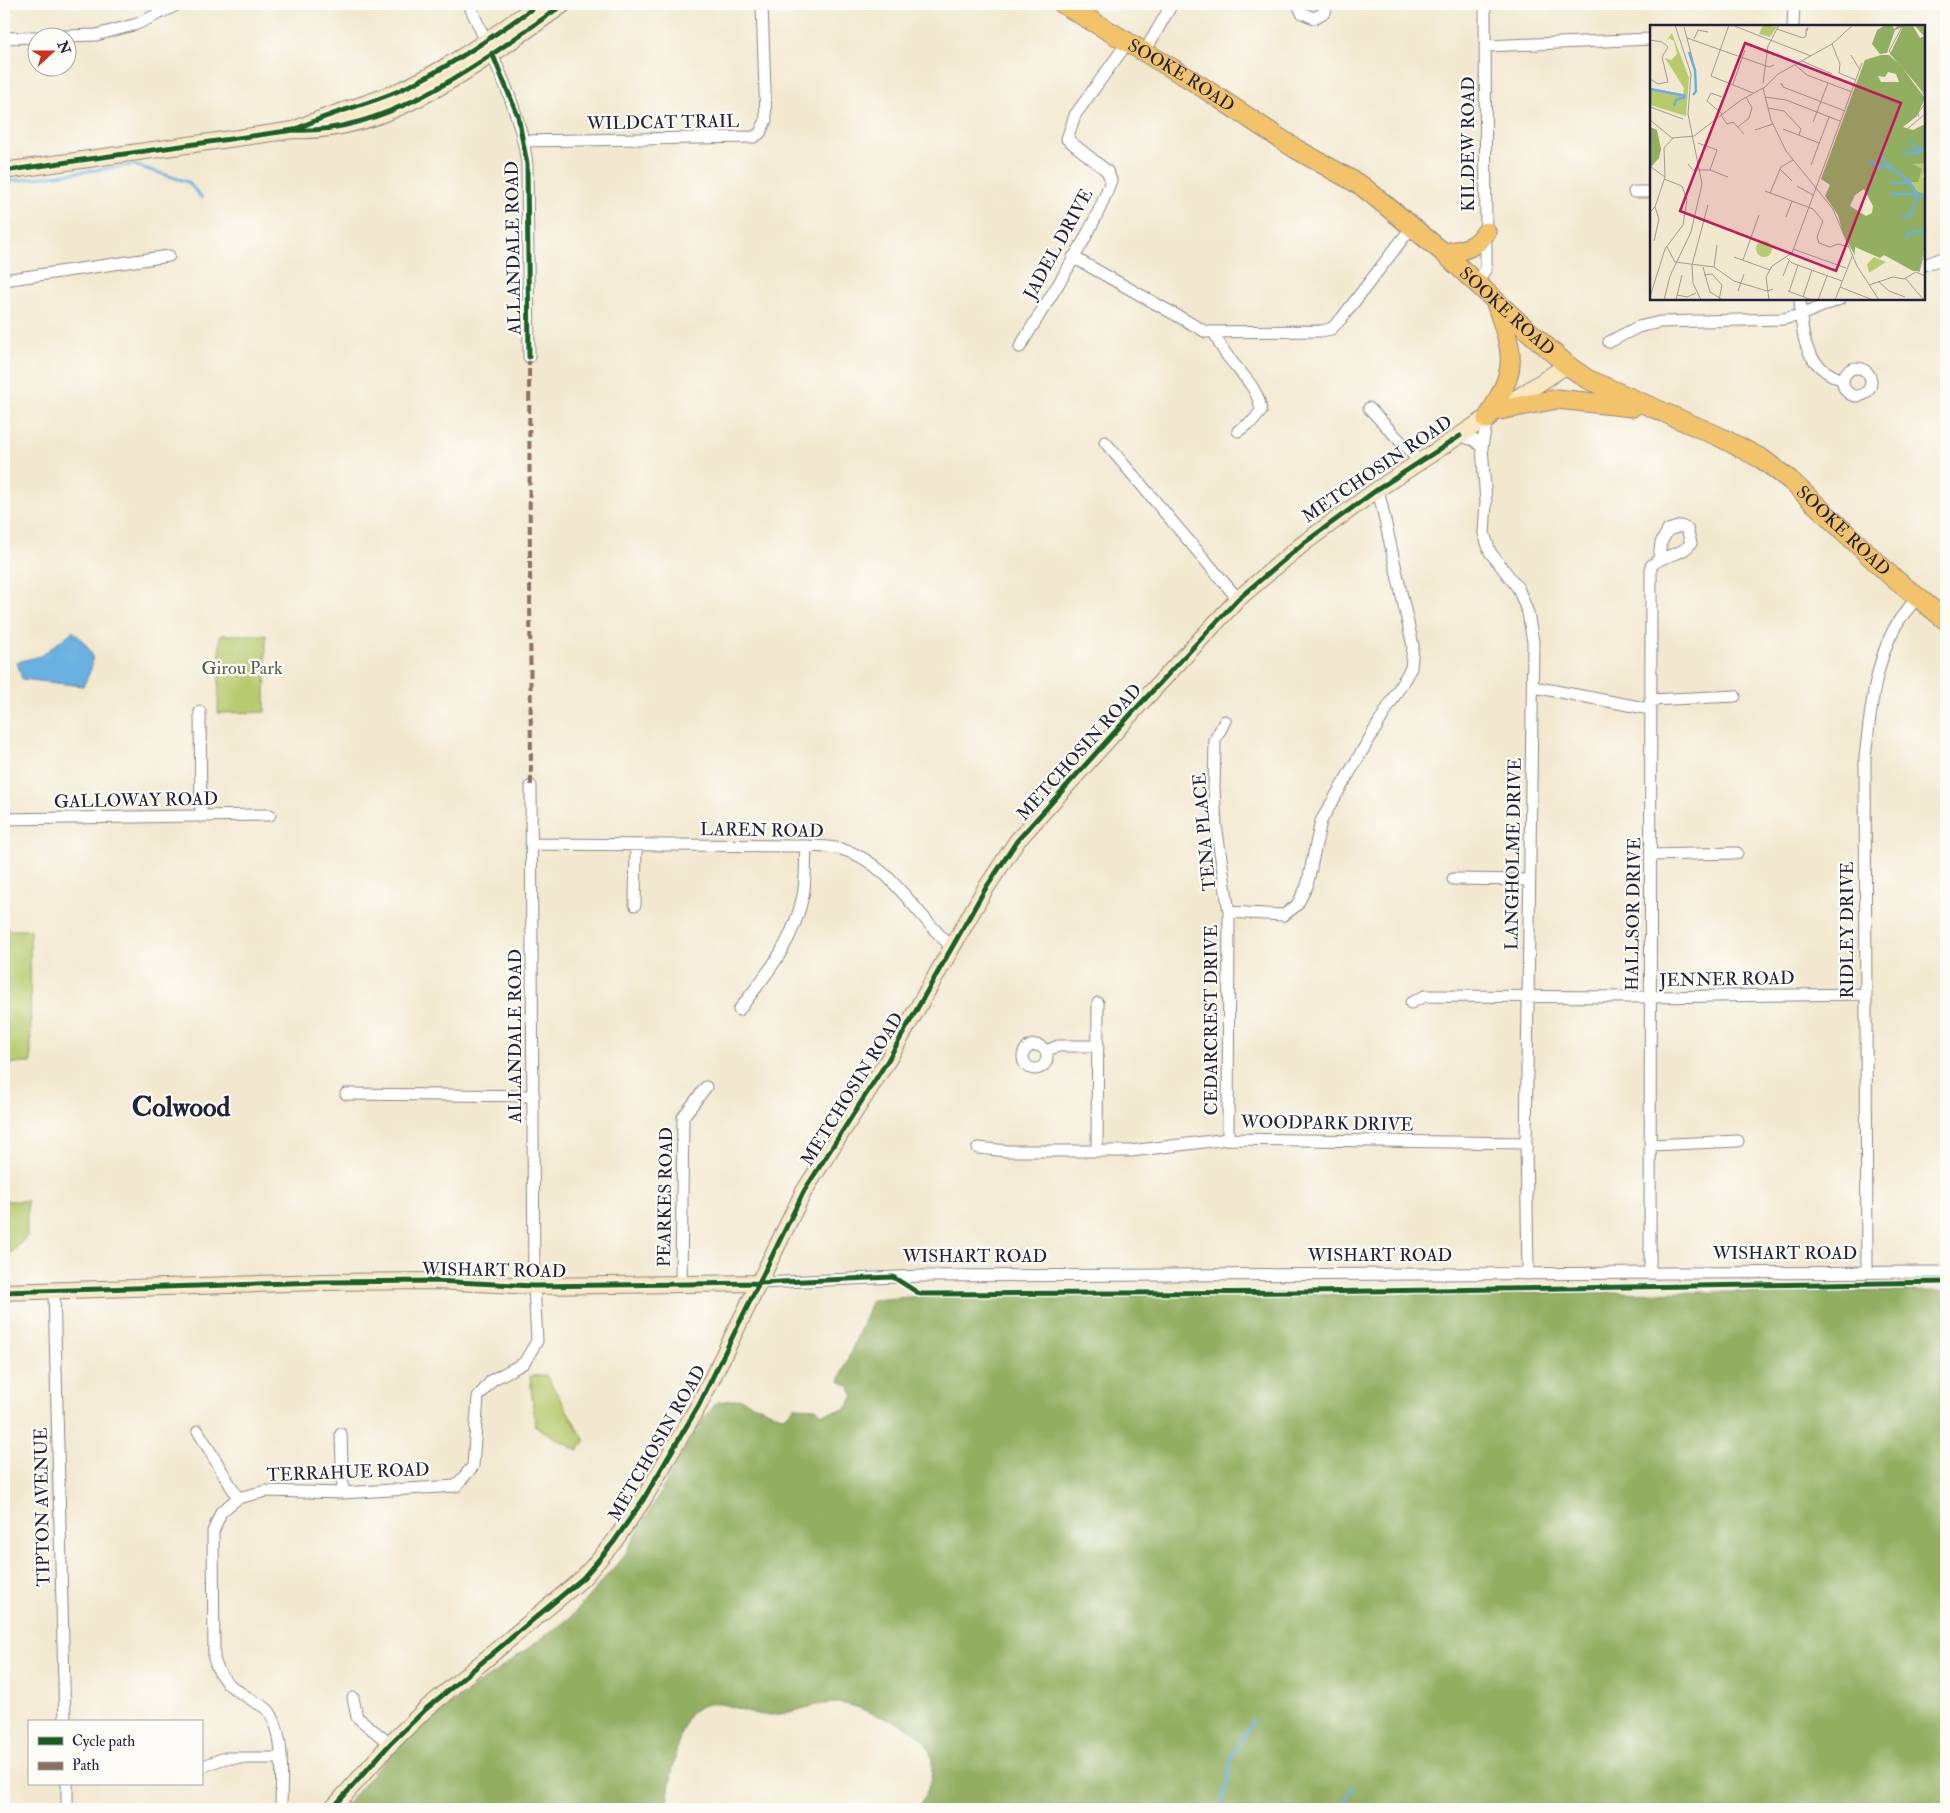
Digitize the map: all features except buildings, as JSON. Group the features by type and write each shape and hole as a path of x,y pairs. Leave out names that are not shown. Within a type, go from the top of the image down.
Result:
{"main road":[{"path":"489,47 539,4"},
{"path":"4,171 294,130 316,119 366,104 420,81 489,47 564,4"},
{"name":"SOOKE ROAD","path":"1063,4 1190,78 1296,149 1362,186 1411,228 1444,253 1567,364 1601,386 1738,446 1790,480 1917,598 1946,620"},
{"path":"1444,253 1473,247 1486,232"},
{"path":"1494,414 1507,381 1512,353 1495,299"},
{"name":"METCHOSIN ROAD","path":"332,1809 390,1744 458,1681 583,1578 614,1543 643,1500 699,1405 804,1191 892,1053 984,891 1017,841 1118,728 1238,599 1304,543 1378,489 1567,364"},
{"path":"1494,414 1557,398 1663,412"},
{"name":"WISHART ROAD","path":"4,1292 322,1282 434,1282 534,1286 759,1283"}],"street":[{"path":"4,38 96,35 137,24 179,4"},
{"name":"ALLANDALE ROAD","path":"469,4 513,100 524,142 527,164 529,357"},
{"name":"WILDCAT TRAIL","path":"524,142 754,137 764,128 766,120 762,4"},
{"path":"1145,52 1172,4"},
{"path":"1298,4 1302,13 1314,18 1325,12 1327,4"},
{"name":"KILDEW ROAD","path":"1478,283 1486,268 1485,4"},
{"path":"1793,25 1794,4"},
{"path":"1486,46 1650,39"},
{"name":"JADEL DRIVE","path":"1020,347 1073,257 1106,194 1111,180 1106,171 1067,139 1075,115 1128,42"},
{"path":"1634,192 1650,192"},
{"path":"1073,257 1197,328 1216,332 1321,331 1331,329 1341,319 1411,228"},
{"path":"4,280 169,256"},
{"path":"1925,265 1946,257"},
{"path":"1800,300 1802,336 1809,354 1818,365 1832,376 1843,380"},
{"path":"1609,342 1638,327 1660,322 1783,319 1801,315 1838,300"},
{"path":"1216,332 1218,344 1255,389 1260,400 1261,411 1253,421 1238,431"},
{"path":"1369,408 1420,462"},
{"name":"LANGHOLME DRIVE","path":"1494,414 1482,447 1486,502 1484,533 1490,552 1518,588 1528,613 1533,642 1534,687 1529,880 1526,1143 1528,1274"},
{"path":"1460,436 1474,440 1482,447"},
{"path":"1105,442 1238,599"},
{"name":"CEDARCREST DRIVE","path":"1228,1139 1229,912 1284,915 1297,905 1307,886 1321,821 1411,668 1413,646 1378,489"},
{"name":"HALLSOR DRIVE","path":"1650,1273 1651,566 1659,558"},
{"name":"RIDLEY DRIVE","path":"1867,1272 1865,758 1871,708 1884,652 1899,620 1917,598"},
{"path":"1534,687 1650,704 1735,696"},
{"path":"200,712 201,816"},
{"name":"TENA PLACE","path":"1224,721 1215,740 1214,788 1216,825 1229,912"},
{"name":"ALLANDALE ROAD","path":"531,786 534,1286"},
{"name":"GALLOWAY ROAD","path":"4,819 270,815"},
{"name":"LAREN ROAD","path":"531,844 806,846 840,849 864,859 890,879 934,931 952,947"},
{"path":"635,905 636,846"},
{"path":"739,1010 781,956 794,929 803,894 806,846"},
{"path":"1652,855 1737,853"},
{"path":"1453,879 1529,880"},
{"name":"JENNER ROAD","path":"1411,1003 1424,996 1650,997 1865,994"},
{"path":"1097,1150 1098,1002"},
{"path":"1046,1051 1058,1046 1098,1046"},
{"name":"PEARKES ROAD","path":"681,1284 683,1118 706,1087"},
{"path":"346,1094 534,1096"},
{"name":"WOODPARK DRIVE","path":"978,1148 1008,1151 1131,1151 1228,1139 1526,1143"},
{"path":"1651,1144 1738,1141"},
{"name":"WISHART ROAD","path":"759,1283 920,1276 1946,1272"},
{"name":"TERRAHUE ROAD","path":"281,1809 281,1758 275,1724 267,1709 228,1685 219,1674 214,1659 213,1532 221,1512 238,1498 266,1491 343,1493 456,1486 473,1466 478,1398 492,1380 524,1363 537,1341 534,1286"},
{"name":"TIPTON AVENUE","path":"54,1291 65,1720"},
{"path":"198,1431 238,1498"},
{"path":"341,1434 343,1493"},
{"path":"353,1698 357,1717 390,1744"},
{"path":"203,1766 226,1758 281,1758"},
{"path":"67,1786 67,1809"}],"green space":[{"name":"Girou Park","path":"220,635 266,635 265,712 218,713"},
{"path":"4,930 30,930 31,1063 4,1063"},
{"path":"4,1201 27,1201 27,1236 12,1252 4,1252"},
{"path":"1946,1291 1946,1809 918,1809 928,1789 932,1768 932,1758 923,1739 902,1724 856,1707 832,1703 773,1715 765,1715 717,1704 699,1707 690,1714 682,1731 666,1809 342,1809 404,1738 570,1618 624,1556 697,1428 717,1402 741,1399 781,1416 788,1414 794,1407 816,1408 822,1414 846,1409 854,1396 849,1386 839,1381 872,1300 922,1296"},
{"path":"546,1375 585,1441 578,1451 535,1426 530,1376"}],"water":[{"path":"73,631 86,645 92,656 91,669 83,686 22,679 17,662 41,656"}],"waterway":[{"path":"4,182 134,165 188,182 202,198"},
{"path":"1221,1809 1233,1754 1253,1720"},
{"path":"1342,1809 1353,1787"}],"marked path":[{"path":"529,357 531,786"}],"cycle path":[{"path":"296,129 320,118 384,97 415,83 470,51 539,4"},
{"path":"4,171 294,130 330,128 366,120 402,106 437,88 471,68 564,4"},
{"path":"492,53 518,116 527,164 529,357"},
{"path":"332,1809 390,1744 426,1709 583,1578 613,1543 643,1500 699,1405 804,1191 888,1060 984,891 1017,841 1238,599 1304,543 1378,489 1460,436"},
{"path":"4,1292 322,1282 434,1281 534,1286 759,1283 893,1277 920,1294 1307,1292 1946,1282"}],"district":[{"name":"Colwood","path":"181,1106"}]}
